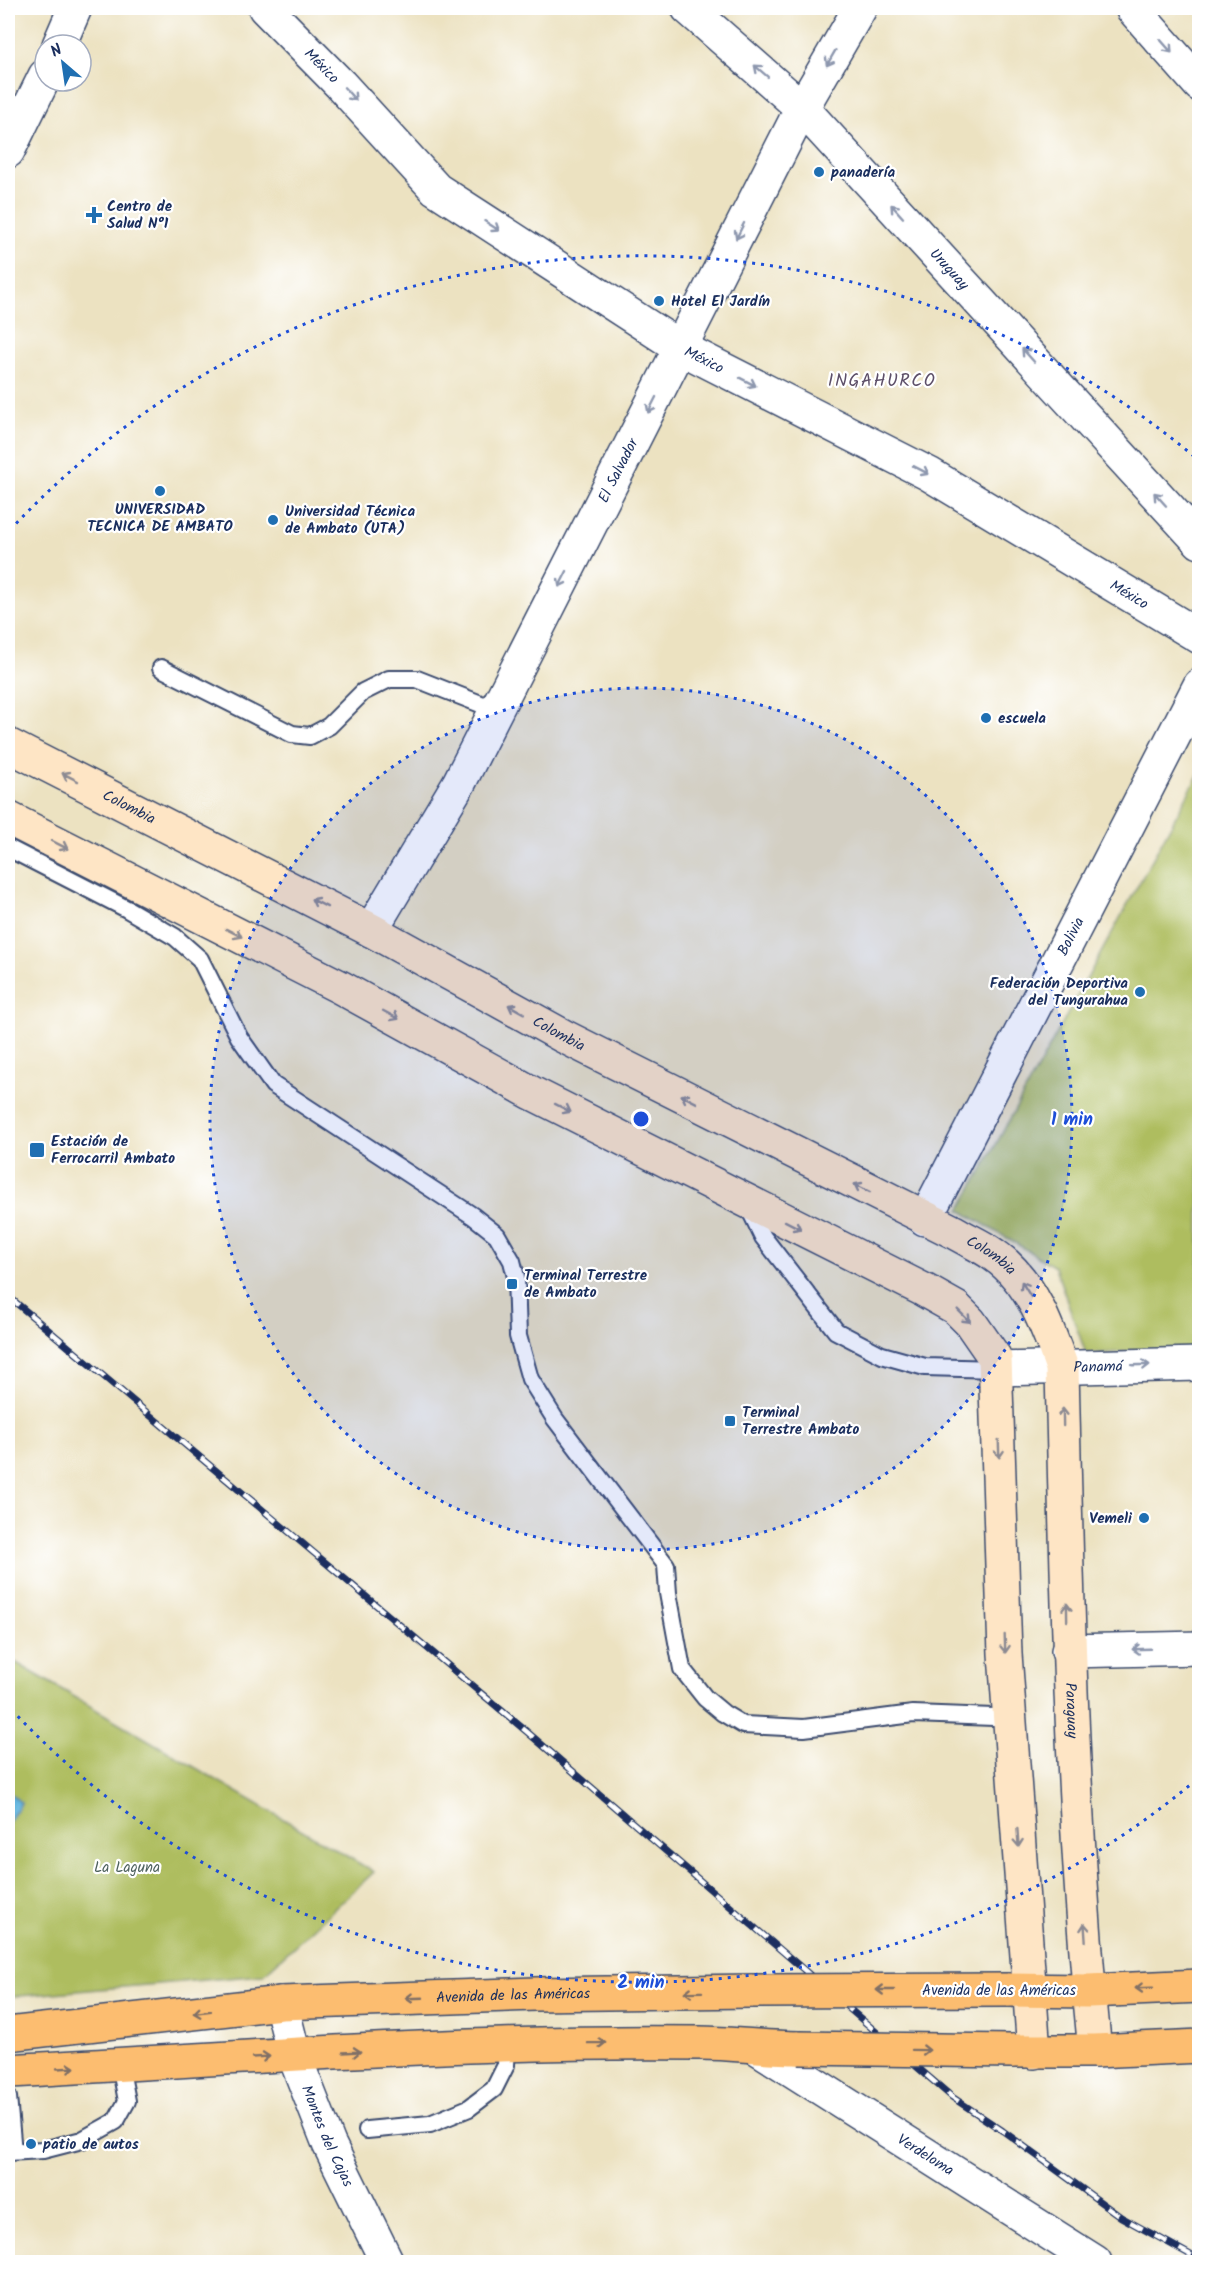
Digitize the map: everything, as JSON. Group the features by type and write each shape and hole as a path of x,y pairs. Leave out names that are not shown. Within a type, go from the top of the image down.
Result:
{"main road":[{"name":"Colombia","path":"8,745 371,930 563,1036 924,1219 954,1232 995,1255 1024,1283 1052,1341 1062,1368"},
{"path":"8,818 340,987 532,1093 956,1308 970,1322 995,1358 996,1369 1018,1990 1023,2051"},
{"name":"Paraguay","path":"1062,1368 1068,1651 1089,1990 1095,2051"},
{"name":"Avenida de las Américas","path":"8,2034 281,2003 535,1994 1089,1990 1200,1986"},
{"path":"8,2071 507,2045 703,2043 756,2047 1023,2051 1095,2051 1200,2046"}],"street":[{"path":"64,33 75,8"},
{"name":"México","path":"265,8 340,84 436,189 681,348 929,474 1200,637"},
{"name":"Uruguay","path":"688,8 802,108 1200,542"},
{"name":"El Salvador","path":"371,930 459,783 802,108 860,8"},
{"path":"1132,8 1200,85"},
{"path":"8,151 37,93"},
{"name":"Bolivia","path":"924,1219 1200,685"},
{"name":"Panamá","path":"996,1369 1200,1364"},
{"path":"1068,1651 1200,1648"},
{"name":"Montes del Cajas","path":"281,2003 294,2055 329,2144 387,2262"},
{"name":"Verdeloma","path":"756,2047 1095,2262"}],"lane":[{"path":"161,668 292,734 310,736 329,726 363,692 389,679 417,679 496,710"},
{"path":"8,848 127,909 175,937 200,959 239,1037 273,1085 480,1221 497,1235 512,1261 516,1277 518,1336 530,1378 555,1419 666,1565 668,1593 682,1669 705,1698 723,1713 743,1725 804,1728 913,1714 994,1717 1010,1714"},
{"path":"745,1201 763,1237 836,1330 882,1355 925,1367 996,1369"},
{"path":"367,2130 430,2124 469,2108 494,2089 506,2065 507,2045"},
{"path":"8,2097 10,2152 43,2150 82,2140 116,2121 127,2101 120,2065"}],"green space":[{"name":"Federación Deportiva del Tungurahua","path":"1199,774 1199,1348 1086,1354 1055,1267 960,1210"},
{"name":"La Laguna","path":"8,1658 374,1872 263,1975 8,1997"}],"water":[{"path":"8,1791 21,1803 8,1823"}],"railway":[{"path":"8,1296 526,1731 952,2097 1003,2131 1121,2217 1200,2260"}],"place":[{"name":"panadería","path":"819,172"},
{"name":"Centro de Salud N°1","path":"94,215"},
{"name":"Hotel El Jardín","path":"659,301"},
{"name":"UNIVERSIDAD TECNICA DE AMBATO","path":"160,491"},
{"name":"Universidad Técnica de Ambato (UTA)","path":"273,520"},
{"name":"escuela","path":"986,718"},
{"name":"Federación Deportiva del Tungurahua","path":"1140,992"},
{"name":"Estación de Ferrocarril Ambato","path":"37,1150"},
{"name":"Terminal Terrestre de Ambato","path":"512,1284"},
{"name":"Terminal Terrestre Ambato","path":"730,1421"},
{"name":"Vemeli","path":"1144,1518"},
{"name":"patio de autos","path":"31,2144"}],"district":[{"name":"INGAHURCO","path":"882,380"}]}
